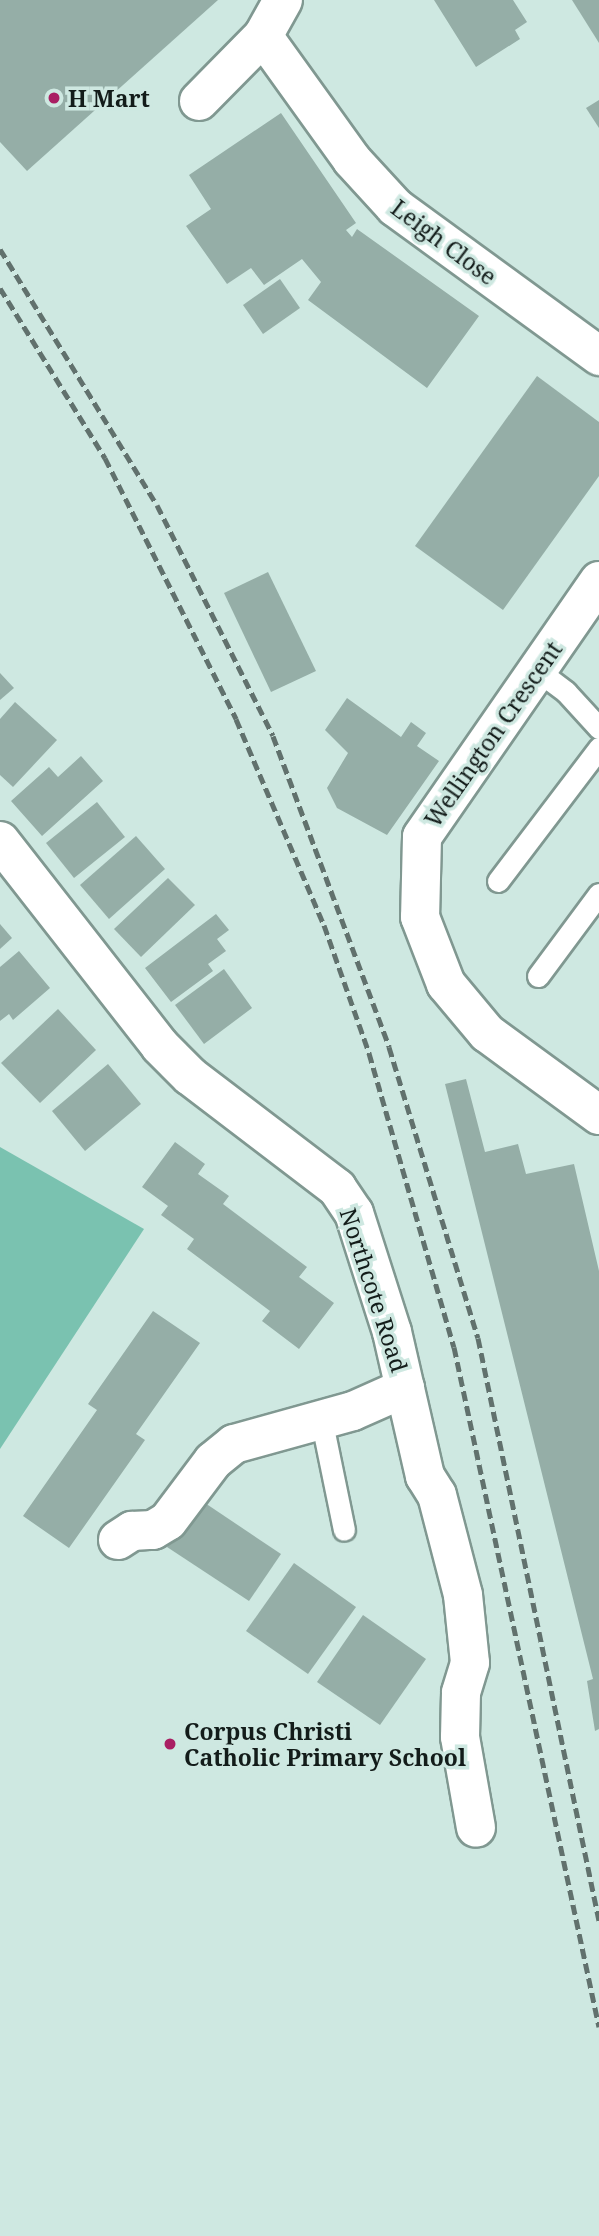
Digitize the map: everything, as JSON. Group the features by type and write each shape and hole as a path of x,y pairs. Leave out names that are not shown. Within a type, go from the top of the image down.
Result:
{"street":[{"path":"199,102 263,36 283,0"},
{"name":"Leigh Close","path":"263,36 352,160 395,208 599,356"},
{"name":"Wellington Crescent","path":"599,581 422,837 420,916 446,984 487,1033 599,1115"},
{"name":"Northcote Road","path":"0,841 160,1046 190,1076 337,1188 354,1213 405,1388 425,1476 437,1495 463,1595 470,1663 461,1693 460,1737 476,1828"},
{"path":"118,1540 132,1531 153,1530 168,1521 213,1461 234,1444 353,1411 405,1388"}],"lane":[{"path":"537,670 566,692 599,728"},
{"path":"498,881 599,748"},
{"path":"538,976 599,894"},
{"path":"321,1418 344,1530"}],"green space":[{"path":"0,1147 144,1229 0,1449"}],"building":[{"name":"H Mart","path":"0,0 218,0 27,171 0,142"},
{"path":"434,0 513,0 527,22 515,30 520,39 476,67"},
{"path":"572,0 599,0 599,43"},
{"path":"599,100 599,128 586,108"},
{"path":"281,113 356,223 346,230 352,237 357,229 479,316 427,388 308,300 321,282 302,259 264,285 251,268 227,284 186,226 211,209 189,175"},
{"path":"280,279 300,308 263,334 243,305"},
{"path":"537,376 599,422 599,476 503,610 415,546"},
{"path":"268,572 316,671 271,692 224,593"},
{"path":"0,673 14,688 0,700"},
{"path":"347,698 401,737 411,722 426,733 417,746 439,761 387,835 337,808 327,788 348,753 325,730"},
{"path":"15,702 57,740 13,787 0,775 0,719"},
{"path":"81,756 103,781 42,836 11,801 49,767 58,777"},
{"path":"97,802 125,837 74,878 46,843"},
{"path":"136,836 165,869 109,919 80,885"},
{"path":"168,878 195,905 141,957 114,929"},
{"path":"216,914 229,930 217,939 226,951 208,964 213,971 171,1002 145,968"},
{"path":"0,924 12,938 0,949"},
{"path":"19,951 50,988 13,1020 9,1014 0,1021 0,967"},
{"path":"224,969 252,1008 204,1044 175,1005"},
{"path":"58,1009 96,1050 40,1103 1,1063"},
{"path":"108,1064 141,1104 85,1151 52,1111"},
{"path":"466,1079 485,1152 518,1144 526,1174 574,1164 599,1271 599,1729 595,1731 587,1681 593,1679 445,1084"},
{"path":"175,1142 205,1164 198,1174 229,1196 223,1204 307,1267 299,1277 334,1303 299,1349 262,1321 270,1311 187,1249 194,1239 161,1215 168,1206 142,1187"},
{"path":"153,1311 200,1343 136,1434 145,1440 69,1548 23,1516 97,1410 88,1404"},
{"path":"199,1499 281,1554 249,1601 167,1547"},
{"path":"294,1563 356,1607 308,1674 246,1631"},
{"path":"363,1615 426,1659 380,1725 317,1682"}],"railway":[{"path":"0,249 157,505 273,736 389,1047 478,1338 599,1921"},
{"path":"0,288 105,458 236,719 324,925 369,1053 454,1347 599,2027"}],"place":[{"name":"H Mart","path":"54,98"},
{"name":"Corpus Christi Catholic Primary School","path":"170,1744"}]}
